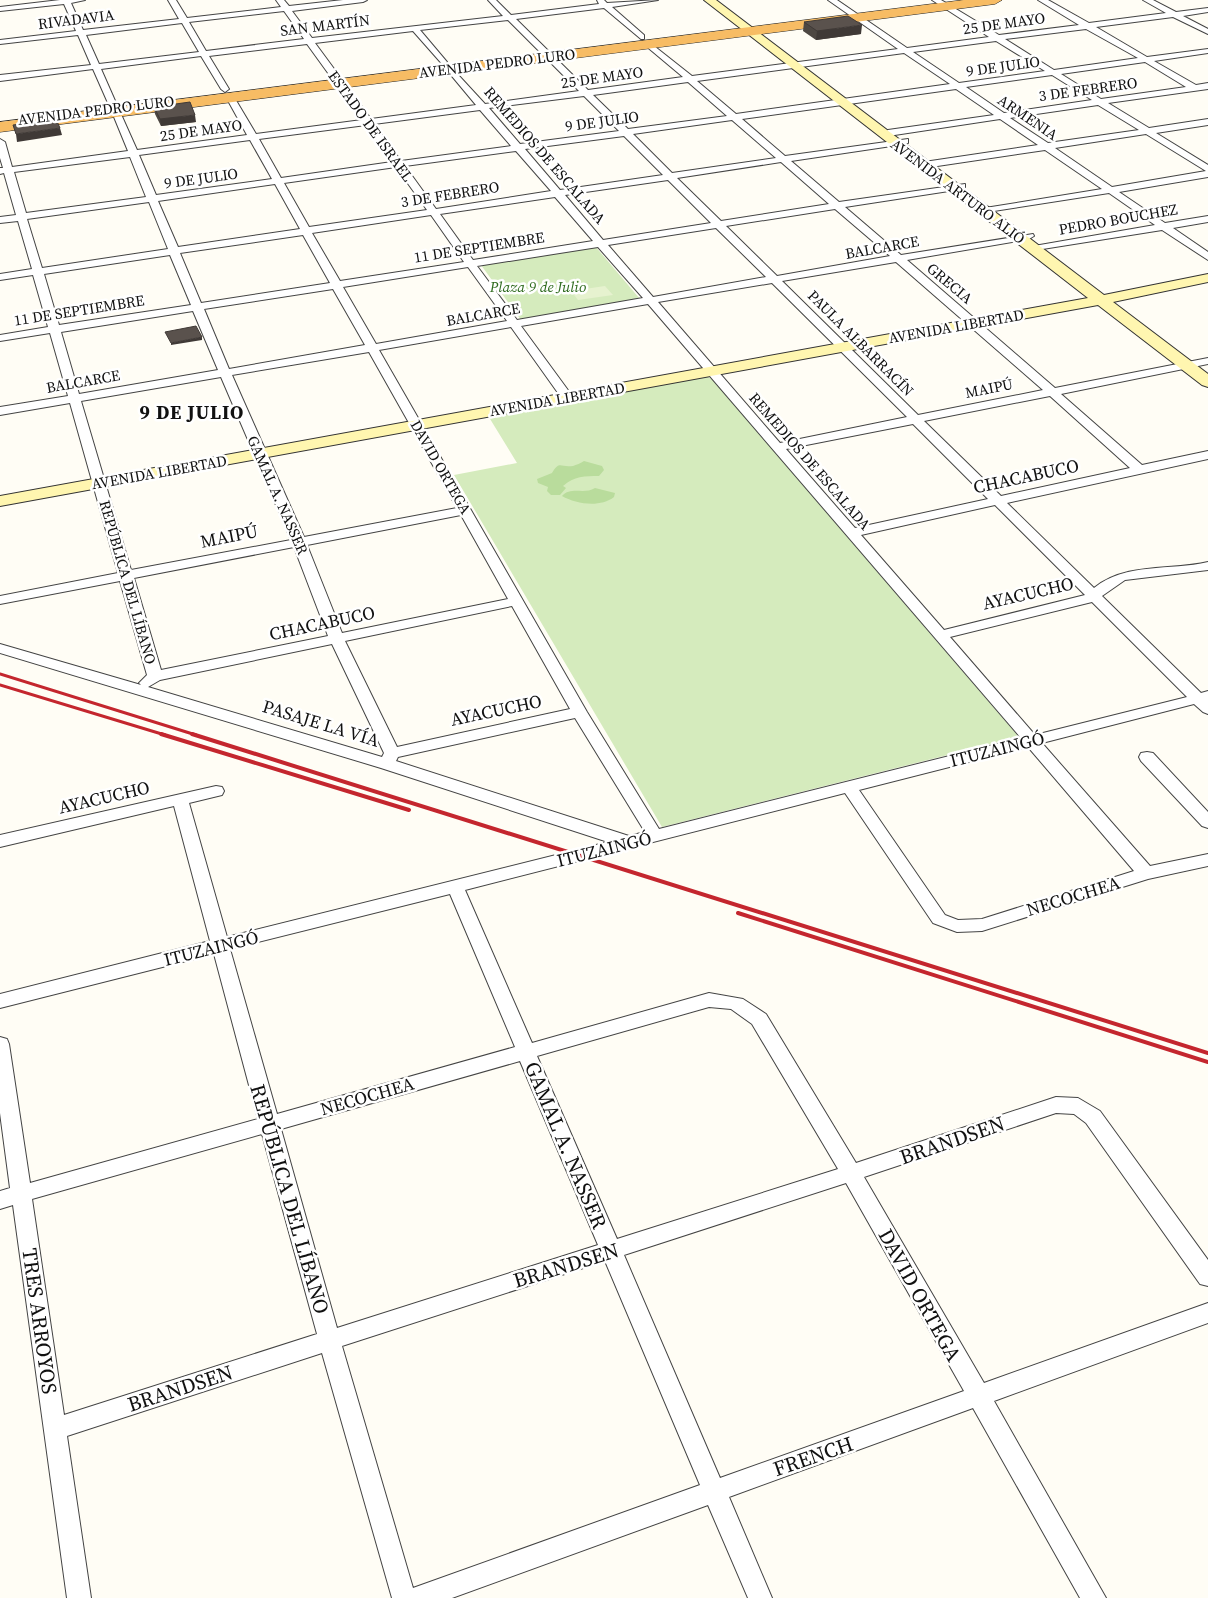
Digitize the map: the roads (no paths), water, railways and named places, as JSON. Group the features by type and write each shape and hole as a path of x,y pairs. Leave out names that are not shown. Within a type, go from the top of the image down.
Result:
{"highway":[{"name":"AVENIDA PEDRO LURO","path":"0,127 114,108 227,93 965,0"},
{"name":"AVENIDA PEDRO LURO","path":"939,2 995,0"},
{"name":"AVENIDA PEDRO LURO","path":"0,122 750,27"},
{"name":"AVENIDA PEDRO LURO","path":"0,118 114,108"}],"main road":[{"name":"AVENIDA ARTURO ALIÓ","path":"709,0 750,27"},
{"name":"AVENIDA ARTURO ALIÓ","path":"719,0 750,27 847,102 1105,297 1200,366 1208,382"},
{"name":"AVENIDA LIBERTAD","path":"0,500 99,479 1208,278"},
{"name":"AVENIDA LIBERTAD","path":"0,494 99,479"}],"street":[{"path":"0,9 80,0"},
{"name":"DAVID ORTEGA","path":"172,0 338,285 579,712 655,836"},
{"name":"ESTADO DE ISRAEL","path":"280,0 566,394"},
{"name":"RIVADAVIA","path":"0,42 363,0"},
{"name":"PAULA ALBARRACÍN","path":"492,0 1094,596 1204,701"},
{"name":"SAN MARTÍN","path":"0,78 415,29 602,3 654,0"},
{"name":"ARMENIA","path":"832,0 1208,257"},
{"path":"1042,0 1208,95"},
{"path":"1147,0 1208,32"},
{"name":"GAMAL A. NASSER","path":"66,1 114,108 225,373 299,542 337,640 390,759"},
{"path":"939,2 1208,169"},
{"name":"GRECIA","path":"602,3 782,160 972,321 1140,470"},
{"name":"25 DE MAYO","path":"4,170 1208,10"},
{"name":"REMEDIOS DE ESCALADA","path":"415,29 1146,873"},
{"name":"9 DE JULIO","path":"0,220 1208,51"},
{"name":"3 DE FEBRERO","path":"0,277 782,160 1003,117 1208,86"},
{"path":"929,164 1208,122"},
{"name":"REPÚBLICA DEL LÍBANO","path":"0,142 4,170 22,217 99,479 124,575 155,676"},
{"path":"990,210 1208,174"},
{"name":"11 DE SEPTIEMBRE","path":"0,338 959,186"},
{"name":"PEDRO BOUCHEZ","path":"1032,242 1208,219"},
{"name":"BALCARCE","path":"0,410 898,259 1032,242"},
{"name":"MAIPÚ","path":"777,447 915,419 1200,366"},
{"name":"CHACABUCO","path":"851,533 1208,454"},
{"name":"MAIPÚ","path":"0,600 466,510"},
{"name":"AYACUCHO","path":"940,635 1094,596 1110,582 1122,577 1179,572 1208,566"},
{"name":"CHACABUCO","path":"139,689 155,676 337,640 518,601"},
{"name":"PASAJE LA VÍA","path":"0,648 390,759 628,842"},
{"name":"ITUZAINGÓ","path":"0,1001 848,786 1204,701"},
{"name":"AYACUCHO","path":"390,759 579,712"},
{"path":"1147,757 1208,822"},
{"name":"NECOCHEA","path":"848,786 939,918 957,926 982,925 1146,873 1208,860"},
{"name":"AYACUCHO","path":"0,841 216,791"},
{"name":"REPÚBLICA DEL LÍBANO","path":"180,800 329,1339 404,1598"},
{"name":"GAMAL A. NASSER","path":"455,886 760,1598"},
{"name":"NECOCHEA","path":"0,1200 709,1000 735,1002"},
{"name":"DAVID ORTEGA","path":"735,1002 748,1008 759,1019 852,1174 978,1398 1094,1598"},
{"name":"TRES ARROYOS","path":"0,1044 79,1598"},
{"name":"BRANDSEN","path":"55,1429 329,1339 852,1174 1056,1105 1078,1106 1093,1117 1208,1277"},
{"name":"FRENCH","path":"418,1598 1208,1314"}],"railway":[{"path":"0,674 196,735"},
{"path":"0,685 165,735"},
{"path":"161,734 409,810"},
{"path":"192,734 1208,1053"},
{"path":"738,913 1208,1062"}],"district":[{"name":"9 DE JULIO","path":"192,412"}],"park label":[{"name":"Plaza 9 de Julio","path":"538,286"}]}
